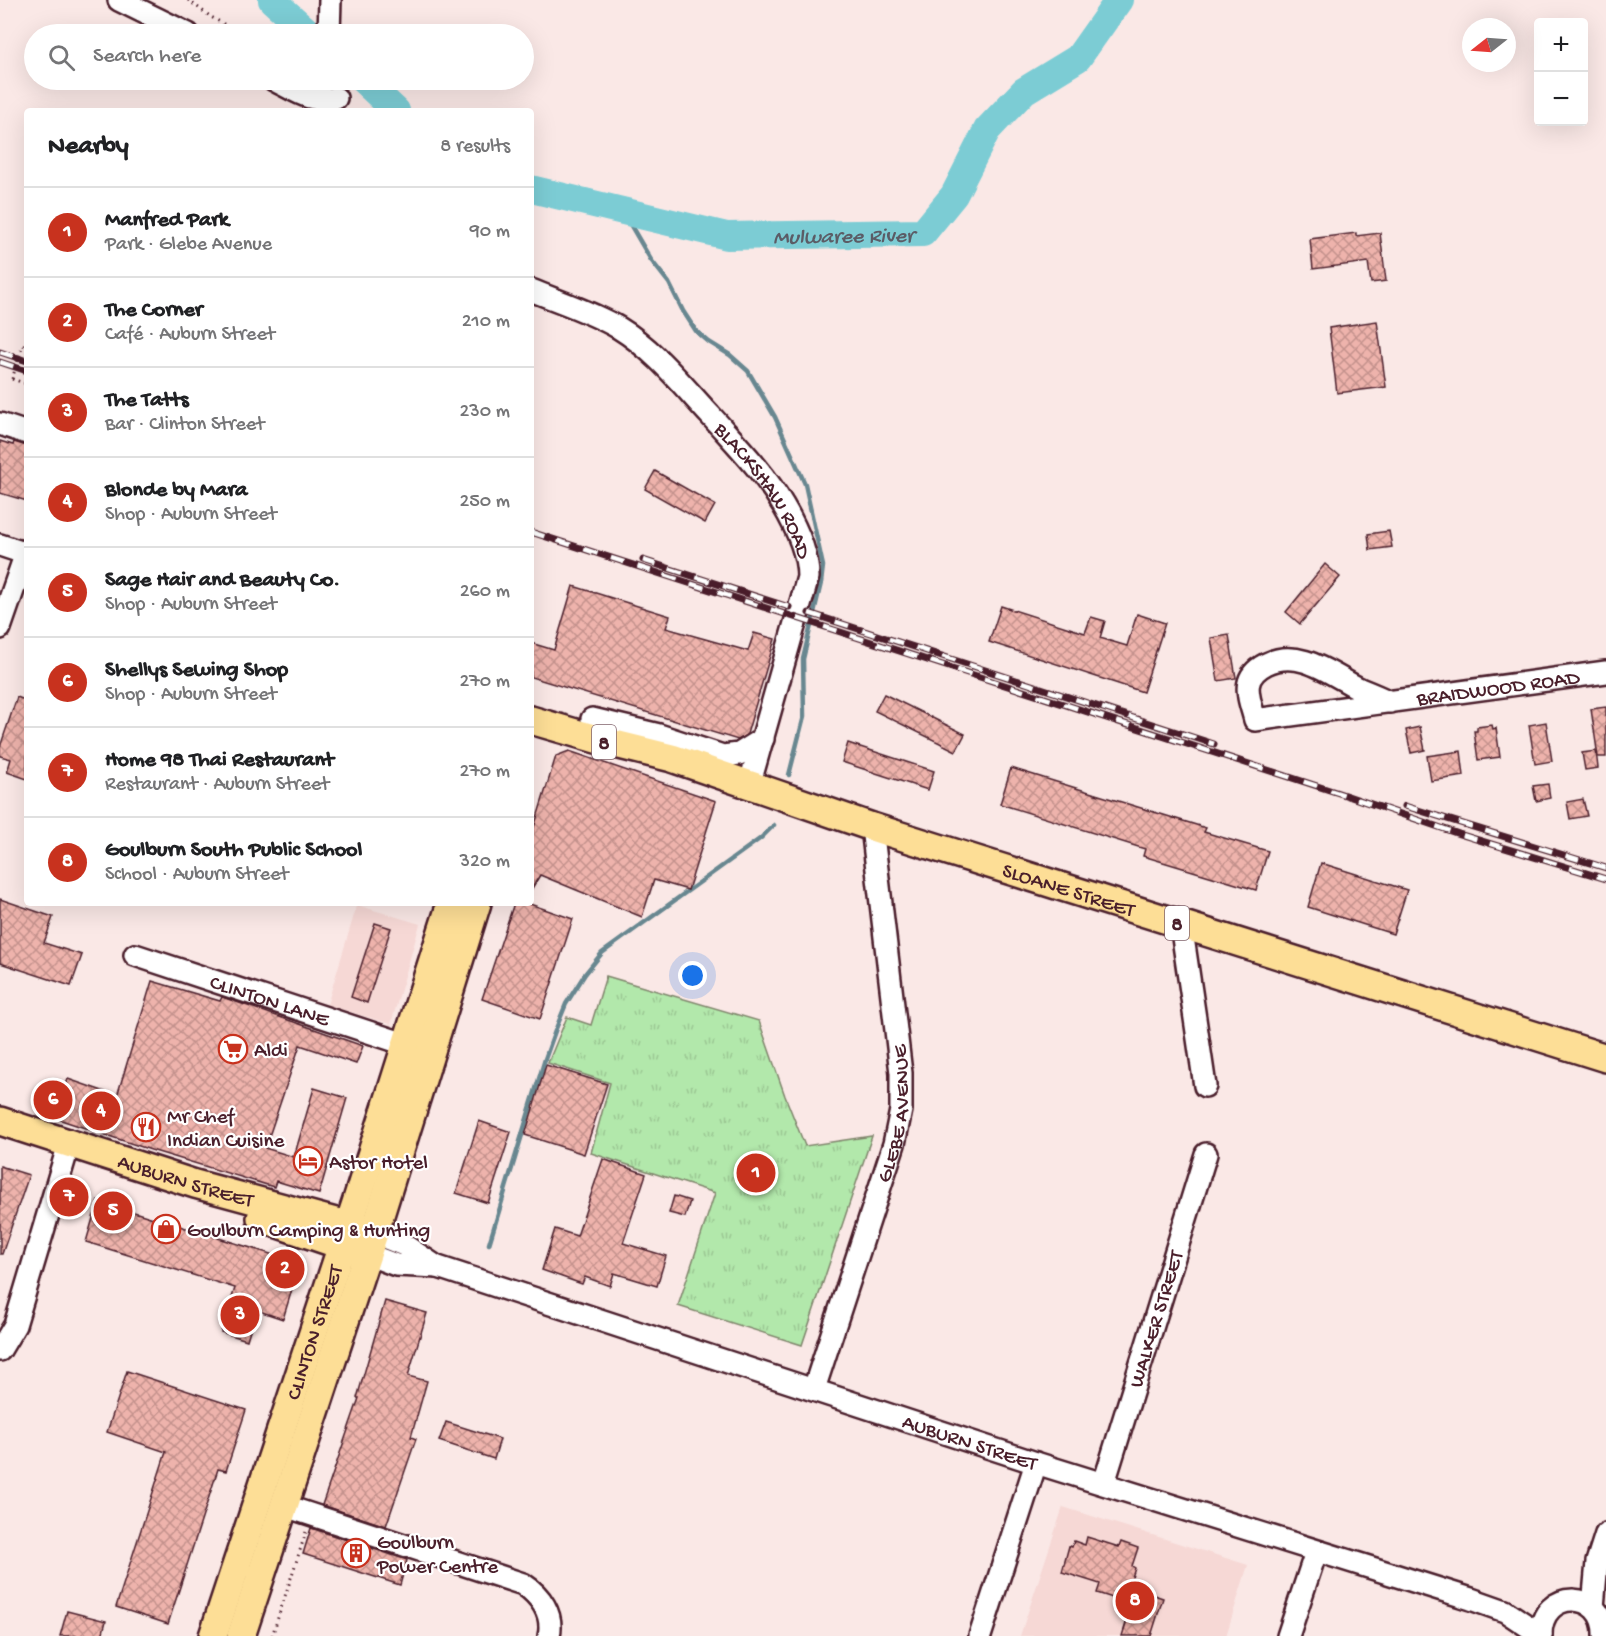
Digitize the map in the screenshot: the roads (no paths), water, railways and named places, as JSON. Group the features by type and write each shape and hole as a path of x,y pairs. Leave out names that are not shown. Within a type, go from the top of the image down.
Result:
{"main road":[{"name":"SLOANE STREET","path":"535,717 592,719 672,758 749,786 872,827 1606,1058"},
{"name":"SLOANE STREET","path":"535,717 603,741 672,758"},
{"name":"CLINTON STREET","path":"213,1636 405,1044 454,921 473,906"},
{"name":"CLINTON STREET","path":"241,1636 371,1244 454,921"},
{"name":"AUBURN STREET","path":"0,1121 371,1244"},
{"name":"AUBURN STREET","path":"0,1133 344,1235"}],"street":[{"path":"119,0 168,24"},
{"path":"288,90 308,105 336,96"},
{"name":"BLACKSHAW ROAD","path":"534,291 600,318 639,343 658,360 727,434 772,488 790,518 805,553 808,577 749,786"},
{"path":"0,424 24,432"},
{"path":"0,531 24,548"},
{"path":"0,545 24,549"},
{"path":"0,628 24,555"},
{"name":"BRAIDWOOD ROAD","path":"1390,702 1317,665 1291,659 1269,662 1259,667 1251,674 1248,683 1248,694 1255,720 1390,702 1606,672"},
{"path":"592,719 658,735 723,756 739,754 763,739"},
{"name":"GLEBE AVENUE","path":"814,1389 894,1144 901,1110 901,1073 872,827"},
{"path":"1180,924 1205,1086"},
{"name":"CLINTON LANE","path":"135,955 405,1044"},
{"path":"0,1350 15,1325 66,1154"},
{"name":"WALKER STREET","path":"1104,1483 1206,1154"},
{"name":"AUBURN STREET","path":"371,1244 396,1265 438,1267 1036,1463 1505,1611 1548,1611"},
{"path":"980,1636 1036,1463"},
{"path":"285,1506 523,1584 533,1591 546,1609 549,1636"},
{"path":"1593,1607 1597,1562 1606,1534"},
{"path":"1288,1636 1316,1552"},
{"path":"1571,1599 1597,1562"},
{"path":"1541,1636 1543,1618 1548,1611 1562,1601 1571,1599 1593,1607 1599,1613 1605,1632"},
{"name":"AUBURN STREET","path":"1505,1611 1541,1636"}],"waterway":[{"name":"Mulwaree River","path":"272,0 299,24"},
{"name":"Mulwaree River","path":"534,190 727,236 923,233 954,195 987,130 1024,91 1078,58 1119,0"},
{"name":"Mulwaree River","path":"374,90 393,108"},
{"path":"623,212 651,260 669,283 696,331 748,371 775,417 805,484 823,566 803,659 804,716 789,775"},
{"path":"489,1244 545,1059 566,1004 585,974 602,953 761,838 774,825"}],"railway":[{"path":"0,352 24,360"},
{"path":"0,362 24,370"},
{"path":"534,533 1459,834 1606,879"},
{"path":"643,560 789,607"},
{"path":"809,613 1214,744"},
{"path":"1405,806 1606,868"}],"place":[{"name":"Aldi","path":"233,1049"},
{"name":"Shellys Sewing Shop","path":"53,1100"},
{"name":"Blonde by Mara","path":"101,1111"},
{"name":"Mr Chef Indian Cuisine","path":"146,1127"},
{"name":"Astor Hotel","path":"308,1161"},
{"name":"Manfred Park","path":"756,1173"},
{"name":"Home 98 Thai Restaurant","path":"69,1197"},
{"name":"Sage Hair and Beauty Co.","path":"113,1211"},
{"name":"Goulburn Camping & Hunting","path":"166,1229"},
{"name":"The Corner","path":"285,1269"},
{"name":"The Tatts","path":"240,1315"},
{"name":"Goulburn Power Centre","path":"356,1553"},
{"name":"Goulburn South Public School","path":"1135,1601"}]}
